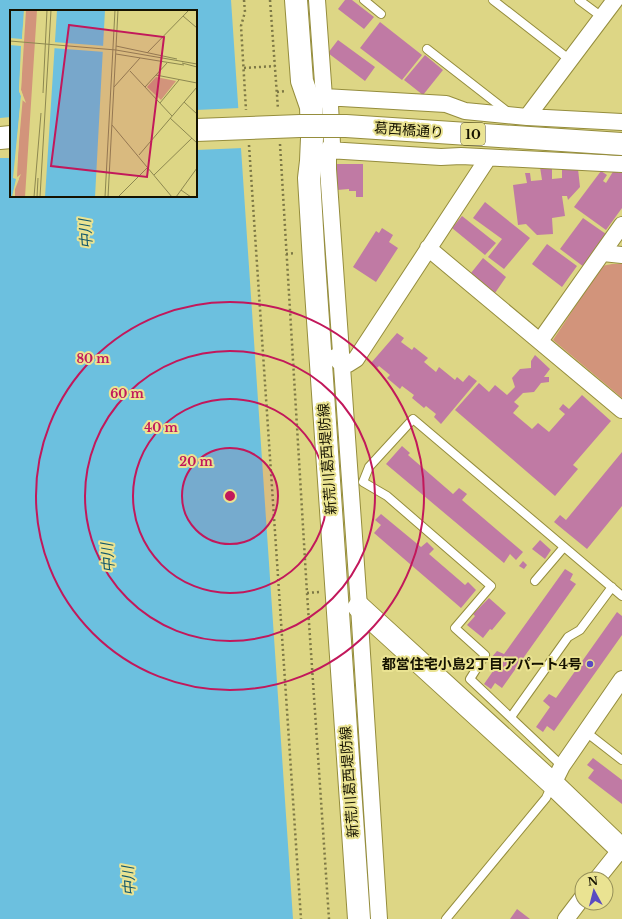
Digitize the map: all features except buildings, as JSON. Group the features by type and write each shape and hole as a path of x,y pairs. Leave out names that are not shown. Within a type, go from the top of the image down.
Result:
{"main road":[{"name":"新荒川葛西堤防線","path":"296,0 302,81 311,107 312,138 309,178 359,919"},
{"name":"葛西橋通り","path":"197,130 300,126 346,126 622,144"},
{"path":"0,138 10,137"},
{"path":"358,607 558,775 622,849"}],"street":[{"path":"317,0 324,97 330,106 332,144 328,150 328,169 342,364 356,482 358,607 378,919"},
{"path":"520,116 570,60 615,0"},
{"path":"324,97 446,104 465,111 622,122"},
{"path":"461,156 465,111"},
{"path":"328,150 441,158 461,156 622,164"},
{"path":"319,333 328,342 336,359 342,364 348,364 356,359 488,158"},
{"path":"540,342 622,225"},
{"path":"428,248 622,410"},
{"path":"603,253 622,255"},
{"path":"558,775 622,679"},
{"path":"604,871 622,849"},
{"path":"566,919 574,908"}],"lane":[{"path":"364,0 381,14"},
{"path":"493,0 570,60"},
{"path":"578,0 602,17"},
{"path":"427,49 520,116"},
{"path":"446,919 546,798 558,775 511,717 470,678 484,655 456,628 491,586 387,496 356,482 413,419 622,596"},
{"path":"535,581 564,547"},
{"path":"511,717 568,637 580,630 612,587"},
{"path":"586,732 622,760"}],"path":[{"path":"244,0 245,12 241,26 247,116"},
{"path":"270,0 278,112"},
{"path":"244,68 275,66"},
{"path":"248,140 301,919"},
{"path":"280,143 304,546 329,919"}],"shaded area":[{"path":"622,264 622,398 553,340 602,266"}],"water":[{"name":"中川","path":"0,0 231,0 293,919 0,919"}],"pier":[{"path":"240,108 243,148 197,150 197,110"},
{"path":"10,117 10,158 0,158 0,118"}],"place":[{"name":"都営住宅小島2丁目アパート4号","path":"590,664"}]}
